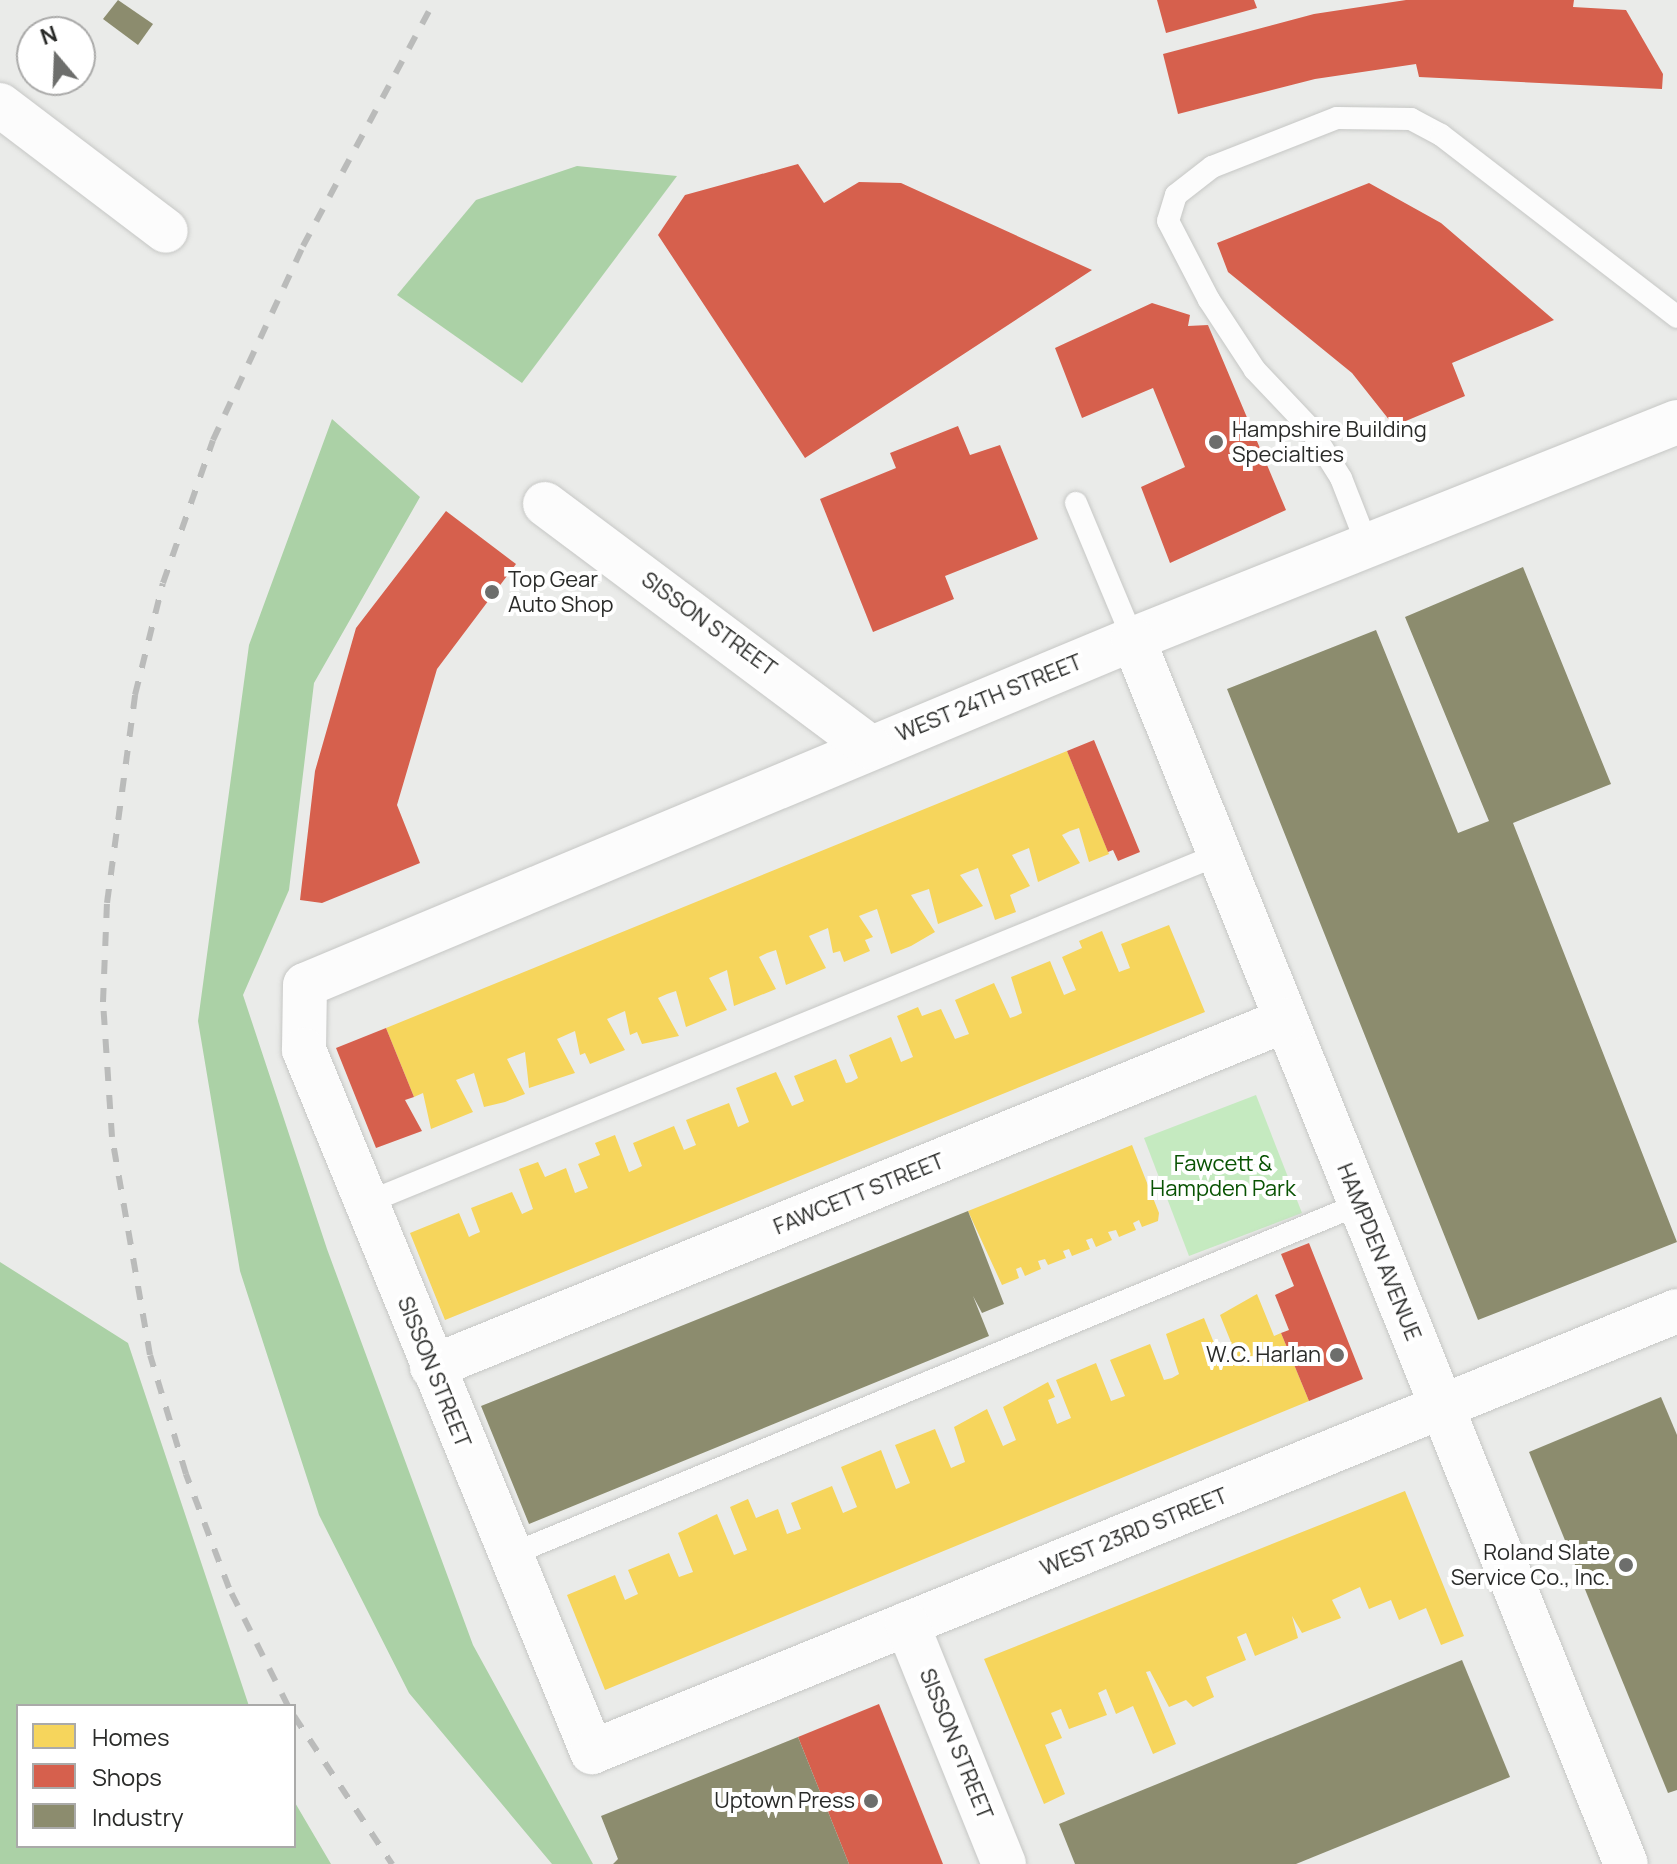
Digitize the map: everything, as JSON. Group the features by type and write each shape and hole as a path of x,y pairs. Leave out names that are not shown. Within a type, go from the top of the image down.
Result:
{"street":[{"path":"0,105 166,231"},
{"name":"WEST 24TH STREET","path":"305,985 1133,639 1677,422"},
{"name":"SISSON STREET","path":"545,504 870,747"},
{"name":"HAMPDEN AVENUE","path":"1133,639 1626,1864"},
{"name":"SISSON STREET","path":"305,985 304,1050 592,1752"},
{"name":"FAWCETT STREET","path":"432,1367 1286,1020"},
{"name":"WEST 23RD STREET","path":"592,1752 1677,1311"},
{"name":"SISSON STREET","path":"907,1624 1004,1864"}],"lane":[{"path":"1368,547 1333,465 1309,427 1255,370 1209,300 1168,221 1176,195 1212,167 1337,118 1411,119 1441,135 1677,317"},
{"path":"1076,503 1133,639"},
{"path":"366,1203 1220,854"},
{"path":"510,1555 1360,1204"}],"green space":[{"path":"577,166 677,176 522,383 397,295 476,200"},
{"path":"332,419 420,497 314,683 289,890 243,995 327,1249 473,1645 593,1864 552,1864 409,1693 319,1515 240,1271 198,1021 249,645"},
{"name":"Fawcett & Hampden Park","path":"1256,1095 1302,1213 1189,1256 1144,1138"},
{"path":"0,1262 128,1343 248,1704 16,1704 16,1848 296,1848 296,1804 331,1864 0,1864"}],"building: Homes":[{"path":"1067,751 1109,854 1089,862 1079,828 1070,831 1062,835 1080,863 1038,882 1029,848 1012,855 1030,886 1010,895 1016,912 995,920 978,868 960,875 983,906 938,924 929,889 911,895 935,932 911,946 891,954 877,909 869,912 859,916 873,937 865,940 870,951 844,962 840,951 833,953 828,928 809,936 826,968 786,985 776,950 767,953 759,957 776,989 734,1006 727,970 709,978 727,1010 686,1027 676,991 667,994 658,998 679,1036 642,1044 637,1032 630,1035 625,1011 607,1019 625,1050 590,1064 585,1053 580,1055 575,1031 557,1039 575,1073 529,1088 525,1052 507,1059 525,1094 484,1107 474,1073 456,1080 473,1112 431,1129 423,1093 414,1097 386,1028"},
{"path":"1169,925 1205,1012 445,1320 410,1233 459,1213 469,1237 480,1232 471,1208 512,1192 522,1214 533,1209 519,1169 538,1162 545,1177 566,1168 575,1193 588,1188 578,1164 600,1155 595,1143 615,1135 629,1172 642,1166 633,1143 674,1126 684,1150 696,1145 686,1120 729,1103 738,1127 749,1122 736,1088 776,1072 792,1106 804,1101 794,1076 836,1059 846,1083 851,1082 858,1078 849,1055 891,1037 901,1062 913,1057 897,1016 918,1007 922,1016 941,1009 955,1039 969,1034 955,1000 994,983 1010,1018 1016,1016 1022,1013 1011,977 1050,961 1064,995 1076,990 1062,957 1082,948 1079,941 1102,931 1119,972 1130,968 1121,944"},
{"path":"1132,1145 1159,1213 1158,1221 1142,1227 1139,1220 1133,1223 1136,1230 1119,1237 1116,1230 1108,1232 1112,1240 1096,1247 1092,1238 1086,1240 1090,1249 1072,1256 1069,1249 1063,1251 1066,1258 1048,1265 1045,1259 1038,1261 1041,1269 1025,1276 1021,1267 1016,1269 1019,1278 1002,1285 968,1211"},
{"path":"1257,1294 1274,1336 1281,1333 1309,1401 605,1690 567,1595 615,1575 625,1600 638,1594 628,1570 669,1553 679,1577 693,1572 678,1533 717,1514 734,1555 747,1550 730,1507 748,1499 756,1518 778,1509 787,1534 801,1529 791,1503 832,1486 843,1513 857,1507 841,1467 881,1450 896,1489 901,1487 910,1483 895,1445 935,1429 951,1468 965,1462 954,1427 987,1409 1003,1446 1016,1440 1003,1407 1048,1382 1055,1397 1048,1400 1057,1424 1071,1418 1056,1380 1096,1363 1111,1401 1125,1396 1110,1360 1150,1344 1164,1380 1172,1378 1179,1374 1166,1334 1204,1318 1220,1358 1235,1352 1220,1315"},
{"path":"1405,1491 1464,1636 1441,1645 1426,1608 1399,1620 1391,1600 1369,1609 1360,1587 1332,1600 1341,1618 1302,1633 1292,1616 1298,1638 1255,1656 1246,1633 1237,1637 1246,1660 1206,1677 1214,1697 1193,1707 1186,1700 1169,1707 1150,1671 1146,1672 1176,1744 1153,1754 1133,1706 1116,1714 1106,1689 1098,1693 1107,1715 1069,1729 1061,1709 1051,1713 1062,1738 1045,1745 1065,1794 1044,1804 984,1659"}],"building: Shops":[{"path":"1157,0 1254,0 1257,8 1166,33"},
{"path":"1406,0 1574,0 1573,7 1626,10 1663,74 1662,89 1419,77 1416,64 1315,79 1178,114 1163,54 1314,14"},
{"path":"798,164 824,203 859,182 901,183 1092,270 805,458 658,235 685,195"},
{"path":"1369,183 1441,223 1554,320 1452,363 1465,396 1394,426 1352,373 1228,272 1217,243"},
{"name":"Hampshire Building Specialties","path":"1152,303 1190,315 1188,326 1208,325 1286,510 1170,563 1141,487 1185,467 1153,388 1082,418 1055,348"},
{"path":"958,426 970,455 1000,445 1038,539 945,576 954,599 873,632 820,499 896,468 890,453"},
{"path":"446,511 516,564 437,669 397,805 420,863 322,903 300,900 315,771 356,628"},
{"path":"1094,740 1140,852 1118,861 1113,850 1108,852 1067,751"},
{"path":"386,1028 414,1097 405,1100 422,1131 376,1148 336,1048"},
{"path":"1309,1243 1363,1379 1309,1401 1281,1333 1289,1330 1275,1295 1294,1286 1281,1254"},
{"name":"Uptown Press","path":"879,1704 943,1864 849,1864 798,1737"}],"building: Industry":[{"path":"118,0 153,24 138,45 103,19"},
{"path":"1523,567 1611,784 1513,823 1677,1242 1478,1320 1227,689 1376,630 1458,833 1489,821 1405,617"},
{"path":"968,1211 1004,1304 982,1313 973,1296 989,1336 529,1524 481,1406"},
{"name":"Roland Slate Service Co., Inc.","path":"1661,1397 1677,1435 1677,1790 1668,1793 1529,1452"},
{"path":"1462,1660 1510,1777 1296,1864 1075,1864 1059,1824"},
{"path":"798,1737 849,1864 613,1864 618,1859 601,1816"}],"railway":[{"path":"287,1704 229,1588 186,1474 150,1355 112,1137 103,1002 107,903 135,695 163,583 213,440 303,246 435,0"},
{"path":"296,1719 392,1864"}],"place":[{"name":"Hampshire Building Specialties","path":"1216,442"},
{"name":"Top Gear Auto Shop","path":"492,592"},
{"name":"W.C. Harlan","path":"1337,1355"},
{"name":"Roland Slate Service Co., Inc.","path":"1626,1565"},
{"name":"Uptown Press","path":"871,1801"}]}
